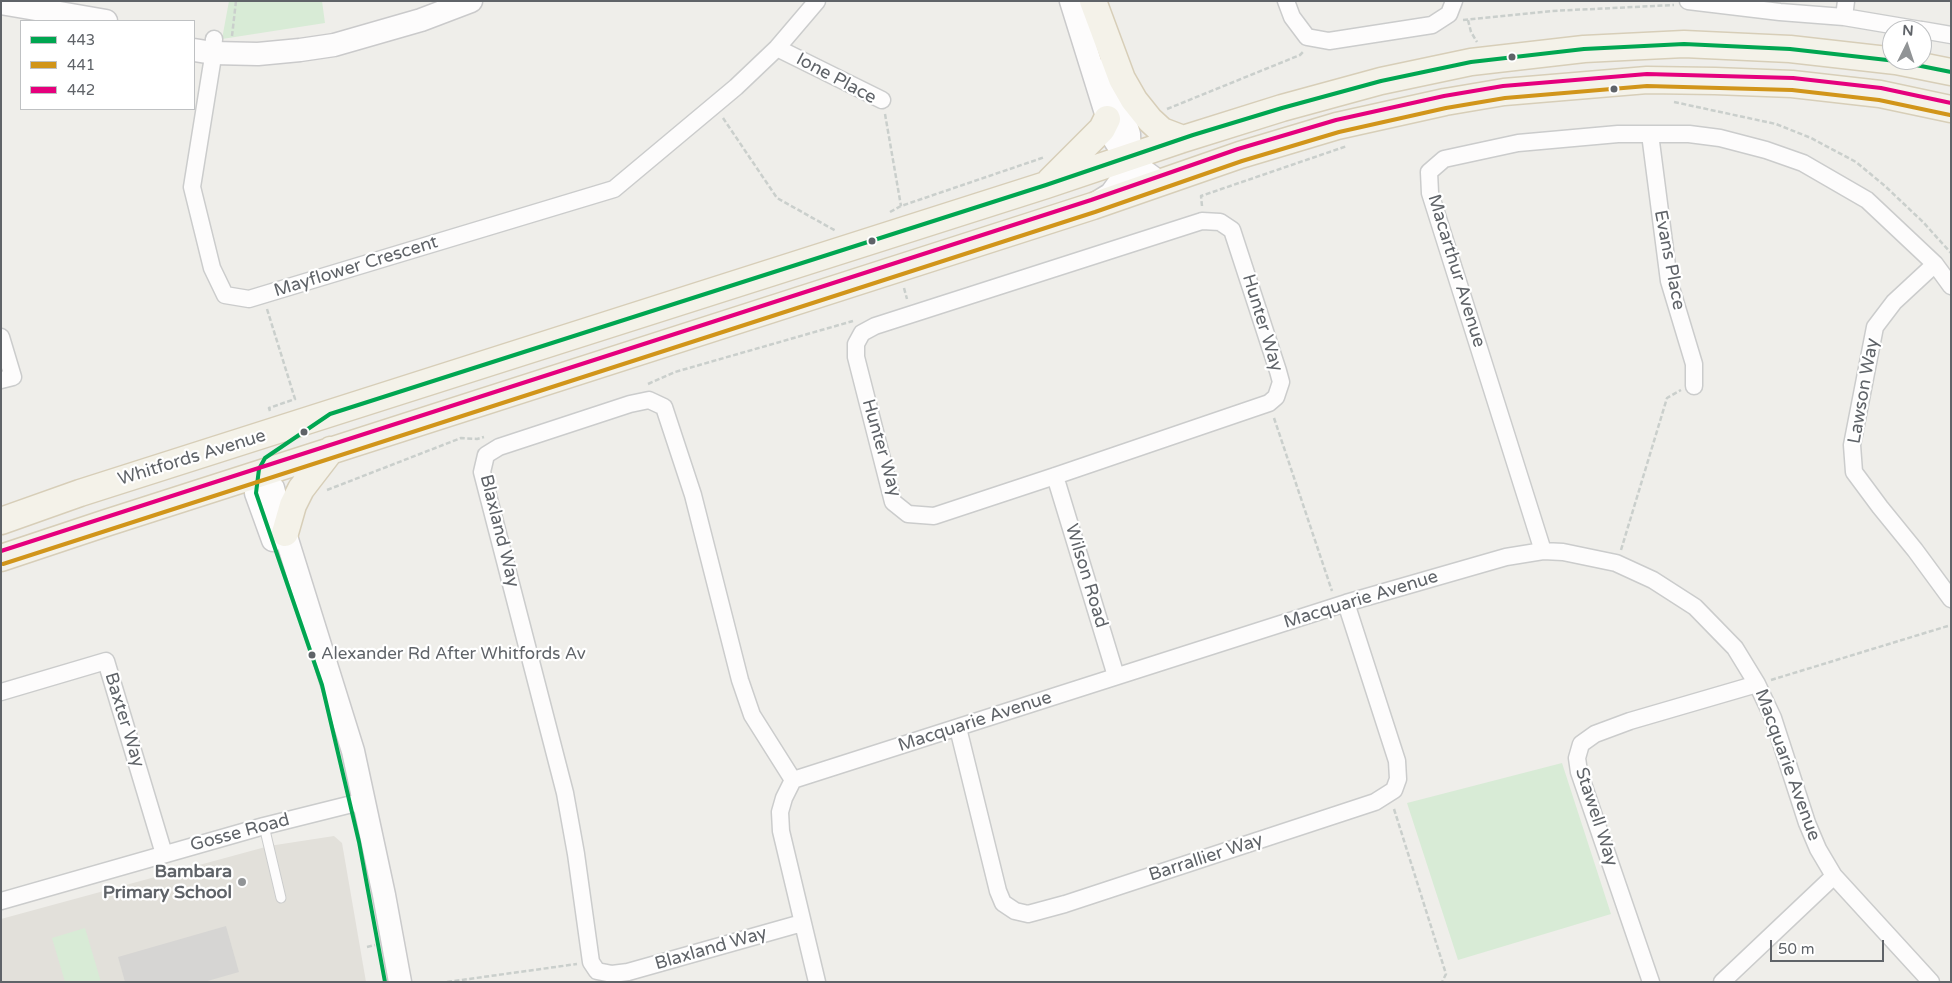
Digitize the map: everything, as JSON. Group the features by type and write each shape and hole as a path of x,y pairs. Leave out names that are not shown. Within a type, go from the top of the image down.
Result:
{"main road":[{"path":"1093,1 1122,79 1134,100 1150,120 1162,131 1183,139"},
{"name":"Whitfords Avenue","path":"1,521 80,493 1128,159 1183,139 1282,108 1381,81 1471,62 1584,49 1684,44 1790,49 1896,61 1951,72"},
{"name":"Whitfords Avenue","path":"1,558 1337,126 1445,102 1531,89 1647,80 1792,84 1880,94 1951,109"},
{"path":"1046,185 1102,129 1107,119"},
{"path":"259,474 261,463 265,458 330,414"},
{"path":"284,533 293,505 301,489 331,450"},
{"path":"80,493 94,492 228,461 243,462 252,466 259,474"}],"street":[{"path":"209,44 316,34 359,24 434,1"},
{"path":"209,44 258,54 300,50 334,44 421,20 471,1"},
{"name":"Mayflower Crescent","path":"209,44 192,187 212,268 225,296 248,299 614,189 714,105 777,48 817,1"},
{"path":"1071,1 1114,139 1128,159 1160,182"},
{"path":"1086,1 1129,134 1128,159 1124,176 1111,194 1093,206"},
{"path":"1286,1 1292,17 1307,37 1329,41 1432,25 1449,14 1454,1"},
{"path":"1688,1 1780,12 1845,9 1885,20"},
{"path":"1,3 100,20"},
{"path":"1,18 20,21"},
{"path":"1932,32 1951,35"},
{"name":"Ione Place","path":"777,48 882,100"},
{"name":"Macarthur Avenue","path":"1543,551 1430,193 1429,172 1444,159 1518,143 1618,134 1689,134 1720,138 1766,150 1803,163 1867,200 1935,264 1951,286"},
{"name":"Evans Place","path":"1650,134 1669,281 1694,364 1694,386"},
{"name":"Hunter Way","path":"1202,220 1220,222 1232,230 1278,371 1280,382 1276,398 1269,403 934,516 908,514 893,502 856,357 856,344 862,333 875,326 1175,228 1202,220"},
{"name":"Lawson Way","path":"1935,264 1894,302 1875,327 1852,445 1854,472 1951,599"},
{"path":"1,337 12,377 1,380"},
{"name":"Blaxland Way","path":"793,780 752,715 740,680 693,496 664,407 649,400 630,404 499,447 486,455 482,472 565,792 576,854 591,962 597,971 612,974 628,972 802,923"},
{"path":"259,474 273,488 284,533 353,751 357,803 385,982"},
{"path":"259,474 256,494 322,686 357,803 393,941 400,982"},
{"name":"Wilson Road","path":"1056,476 1116,676"},
{"name":"Macquarie Avenue","path":"793,780 1342,605 1506,557 1543,551 1563,552 1616,563 1653,580 1695,607 1735,648 1757,684 1773,718 1807,823 1818,849 1834,876 1931,982"},
{"path":"1342,605 1397,761 1398,779 1394,790 1389,794"},
{"name":"Baxter Way","path":"1,692 106,661 164,854"},
{"name":"Stawell Way","path":"1651,982 1579,772 1577,758 1581,744 1595,734 1630,721 1757,684"},
{"name":"Barrallier Way","path":"958,728 998,891 1003,903 1015,911 1028,914 1065,904 1366,805 1389,794"},
{"path":"793,780 784,798 780,812 780,831 817,982"},
{"name":"Gosse Road","path":"1,901 264,826 357,803"},
{"path":"1722,982 1834,876"}],"lane":[{"path":"264,826 281,898"}],"path":[{"path":"209,44 236,1"},
{"path":"1444,17 1468,20 1552,11 1672,6 1688,1"},
{"path":"1160,109 1165,110 1300,55 1315,39"},
{"name":"Ione Place","path":"882,100 901,206 1052,154"},
{"path":"714,105 777,198 837,231"},
{"path":"263,295 295,399 269,408 274,432"},
{"path":"1616,563 1667,398 1678,391 1694,386"},
{"path":"1269,403 1342,605"},
{"path":"1757,684 1951,625"},
{"path":"1389,794 1446,974 1442,982"},
{"path":"447,982 591,962"}],"shaded area":[{"name":"Bambara Primary School","path":"334,836 342,843 366,982 1,982 1,919 269,846"}],"green space":[{"path":"229,1 322,1 325,23 222,39"},
{"path":"1562,763 1611,914 1458,960 1407,803"},
{"path":"85,928 101,982 65,982 52,938"}],"building":[{"path":"226,926 239,972 204,982 125,982 118,957"}],"transit line":[{"name":"443","path":"385,982 359,842 322,685 256,493 259,469 265,458 330,414 1046,185 1193,135 1381,81 1471,62 1584,49 1684,44 1790,49 1896,61 1951,72"},
{"name":"442","path":"1,551 1091,200 1238,149 1336,120 1444,96 1503,86 1647,74 1793,78 1881,88 1951,103"},
{"name":"441","path":"3,564 1095,212 1242,161 1339,132 1446,108 1505,98 1647,86 1792,90 1879,100 1950,115"}],"place":[{"name":"Alexander Rd After Whitfords Av","path":"312,655"},
{"name":"Bambara Primary School","path":"242,882"}]}
